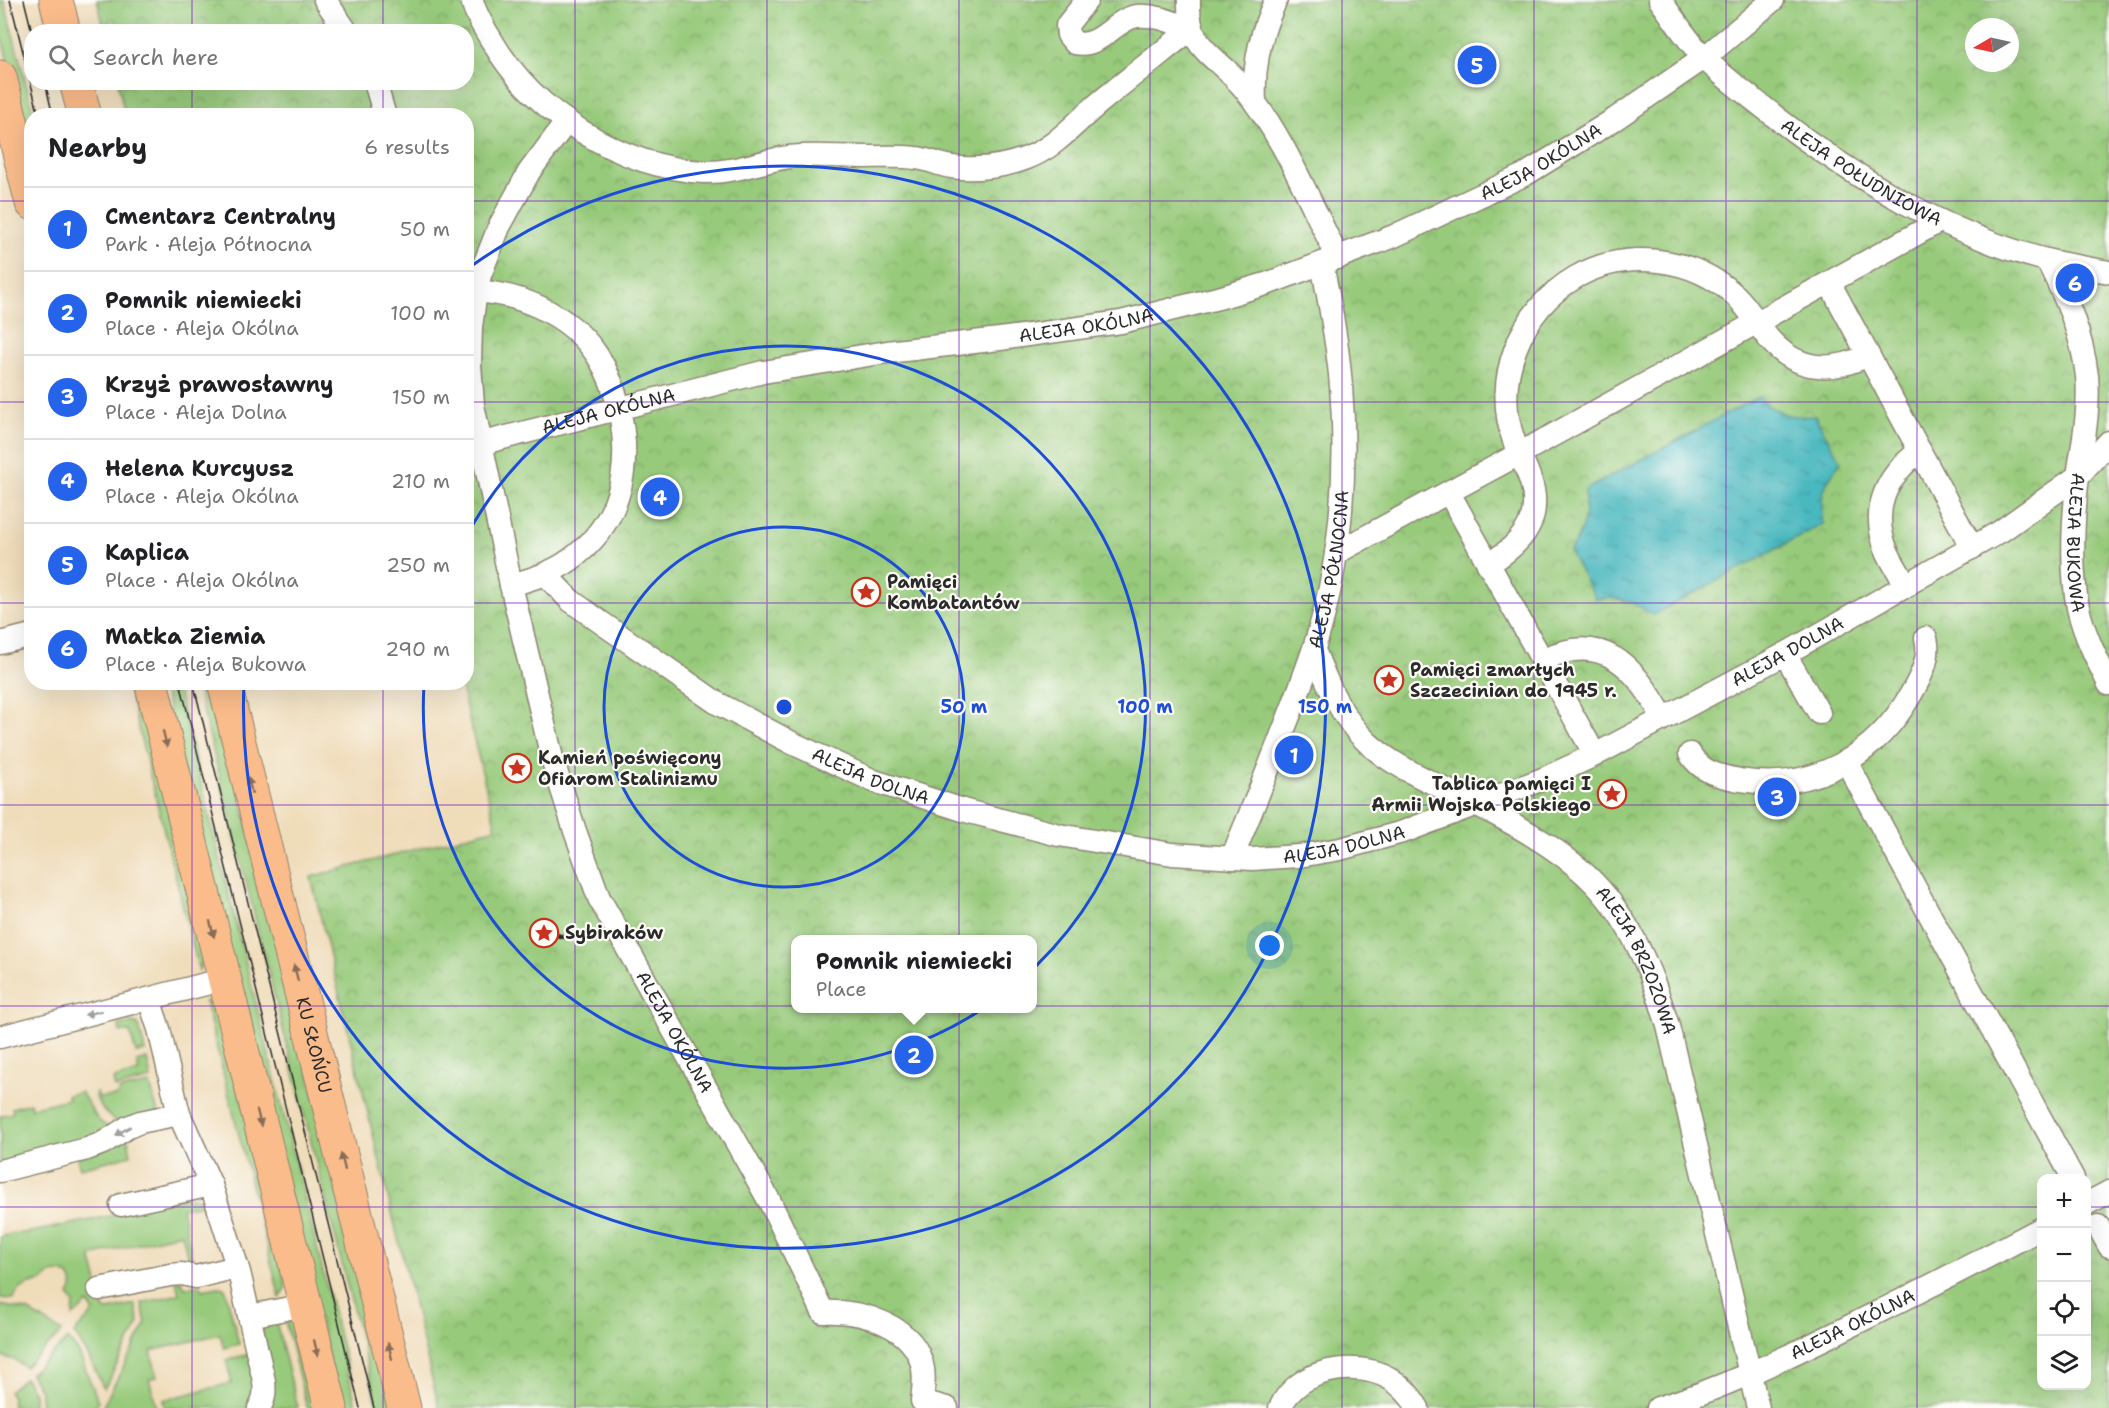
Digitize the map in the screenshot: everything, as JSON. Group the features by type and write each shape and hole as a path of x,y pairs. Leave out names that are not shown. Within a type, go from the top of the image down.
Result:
{"main road":[{"path":"56,0 62,24"},
{"path":"0,77 24,172"},
{"path":"78,90 83,108"},
{"path":"153,690 331,1408"},
{"name":"KU SŁOŃCU","path":"226,690 404,1408"}],"street":[{"path":"325,0 342,24"},
{"path":"472,0 488,34 514,75 529,91 567,121 590,136 625,153 671,167 695,171 732,171 779,159 803,157 918,158 950,166 980,167 1007,164 1030,157 1049,147 1191,29"},
{"path":"1087,0 1067,25 1068,35 1075,43 1093,42 1135,16 1152,16 1191,29"},
{"path":"1189,0 1191,29"},
{"path":"1255,102 1256,55 1276,0"},
{"name":"ALEJA POŁUDNIOWA","path":"1660,0 1704,58 1752,98 1825,153 1896,198 1940,221 2005,247 2047,260 2109,272"},
{"name":"ALEJA OKÓLNA","path":"947,1408 920,1405 924,1383 923,1367 908,1340 894,1328 877,1319 845,1312 823,1312 770,1202 599,898 552,758 511,585 474,445 763,372 806,364 1033,335 1121,321 1222,297 1330,261 1420,224 1526,174 1615,119 1704,58 1773,0"},
{"name":"ALEJA PÓŁNOCNA","path":"1191,29 1203,49 1240,83 1255,102 1280,142 1330,261 1341,386 1343,440 1341,490 1336,553 1325,606 1314,650 1233,858"},
{"path":"377,90 383,108"},
{"path":"474,284 513,198 529,172 567,121"},
{"path":"1336,553 1830,284 1940,221"},
{"path":"1488,564 1516,543 1533,516 1532,486 1511,432 1507,409 1507,386 1514,353 1522,332 1535,312 1559,288 1578,276 1599,267 1633,260 1656,260 1678,264 1720,283 1745,306 1779,350 1789,358 1819,368 1840,365 1868,355"},
{"name":"ALEJA BUKOWA","path":"2047,260 2077,325 2087,377 2085,435 2078,476 2074,552 2078,609 2109,684"},
{"path":"1830,284 1972,548"},
{"path":"474,291 505,295 543,308 571,328 597,354 613,388 625,448 622,485 613,509 602,527 571,559 544,574 511,585"},
{"name":"ALEJA DOLNA","path":"544,574 570,600 717,703 792,743 874,781 966,811 1059,835 1172,854 1233,858 1299,856 1340,849 1403,832 1543,779 1595,755 1676,731 1785,654 1905,595 1972,548 2027,514 2078,476 2109,442"},
{"path":"1905,595 1884,542 1880,507 1894,474 1920,451"},
{"path":"1449,493 1595,755"},
{"path":"0,643 24,637"},
{"path":"1542,660 1574,649 1610,654 1628,667 1644,685 1700,767 1708,772 1735,779 1766,783 1795,782 1846,761 1873,744 1885,732 1918,682 1925,664 1926,638"},
{"name":"ALEJA BRZOZOWA","path":"1314,650 1338,704 1367,742 1386,758 1477,804 1574,863 1588,876 1618,915 1649,968 1671,1036 1758,1408"},
{"path":"1785,654 1819,713"},
{"path":"1846,761 2070,1174"},
{"path":"0,1036 225,979"},
{"path":"149,999 179,1114 211,1185 237,1267 264,1381 263,1401 259,1408"},
{"path":"0,1171 87,1149 103,1143 140,1122 179,1114"},
{"path":"122,1205 211,1185"},
{"path":"2091,1201 2109,1192"},
{"path":"2098,1226 2109,1246"},
{"name":"ALEJA OKÓLNA","path":"1658,1408 1750,1373 1887,1308 2037,1231"},
{"path":"99,1289 170,1275 182,1274 196,1277 237,1267"},
{"path":"250,1316 306,1305"},
{"path":"1280,1408 1292,1390 1310,1378 1323,1372 1346,1368 1368,1371 1391,1379 1411,1397 1418,1408"}],"green space":[{"path":"0,0 4,0 24,77 24,90 27,90 32,108 24,108 24,128 0,30"},
{"path":"97,0 2109,0 2109,1408 439,1408 311,877 496,828 462,690 474,690 474,108 123,108 120,90 474,90 474,24 103,24"},
{"path":"129,690 141,690 205,958 199,970"},
{"path":"164,690 178,690 357,1408 341,1408"},
{"path":"198,690 214,690 392,1408 378,1408"},
{"path":"205,1001 221,1010 286,1287 280,1298"},
{"path":"129,1023 139,1026 145,1051 136,1053 130,1032 120,1032 119,1025"},
{"path":"147,1059 151,1079 115,1088 113,1079 139,1072 137,1062"},
{"path":"150,1084 158,1114 119,1123 104,1111 95,1093 97,1092 99,1098 117,1096 120,1090"},
{"path":"81,1092 98,1120 111,1129 104,1135 0,1163 0,1116 13,1113 12,1108 30,1103 31,1108 68,1099 67,1095"},
{"path":"127,1135 131,1155 80,1168 77,1158"},
{"path":"163,1198 203,1198 206,1203 182,1208 195,1272 173,1266 189,1263 182,1233 91,1256 105,1311 135,1304 139,1323 104,1389 88,1355 74,1333 94,1312 88,1303 73,1316 74,1304 69,1295 72,1282 70,1277 60,1272 54,1272 43,1281 26,1286 14,1299 0,1298 0,1237 115,1215"},
{"path":"180,1280 185,1287 201,1285 202,1290 225,1288 239,1344 224,1348 220,1334 151,1351 157,1377 149,1379 157,1408 102,1408 146,1324 142,1303 179,1294 176,1281"},
{"path":"0,1305 29,1311 62,1332 25,1367 15,1360 0,1356"},
{"path":"284,1316 292,1318 319,1408 307,1408"},
{"path":"275,1318 298,1408 269,1408 262,1330 263,1322"},
{"path":"68,1339 79,1353 98,1401 94,1408 41,1408 41,1392 30,1374"},
{"path":"251,1354 256,1375 256,1389 255,1396 246,1408 165,1408 163,1400 232,1383 226,1360"},
{"path":"25,1378 34,1393 34,1408 12,1406 9,1391"}],"water":[{"path":"1758,397 1784,414 1815,416 1841,462 1826,484 1822,498 1823,524 1653,615 1639,606 1619,599 1596,599 1569,551 1581,530 1585,490"}],"tram line":[{"path":"10,0 24,56"},
{"path":"24,0 30,24"},
{"path":"32,90 37,108"},
{"path":"47,90 51,108"},
{"path":"182,690 360,1408"},
{"path":"195,690 374,1408"}],"railway":[{"path":"537,931 565,937"}],"place":[{"name":"Kaplica","path":"1477,65"},
{"name":"Matka Ziemia","path":"2075,283"},
{"name":"Helena Kurcyusz","path":"660,497"},
{"name":"Pamięci Kombatantów","path":"866,592"},
{"name":"Pamięci zmarłych Szczecinian do 1945 r.","path":"1389,680"},
{"name":"Cmentarz Centralny","path":"1294,755"},
{"name":"Kamień poświęcony Ofiarom Stalinizmu","path":"517,768"},
{"name":"Tablica pamięci I Armii Wojska Polskiego","path":"1612,794"},
{"name":"Krzyż prawosławny","path":"1777,797"},
{"name":"Sybiraków","path":"544,933"},
{"name":"Pomnik niemiecki","path":"914,1055"}]}
